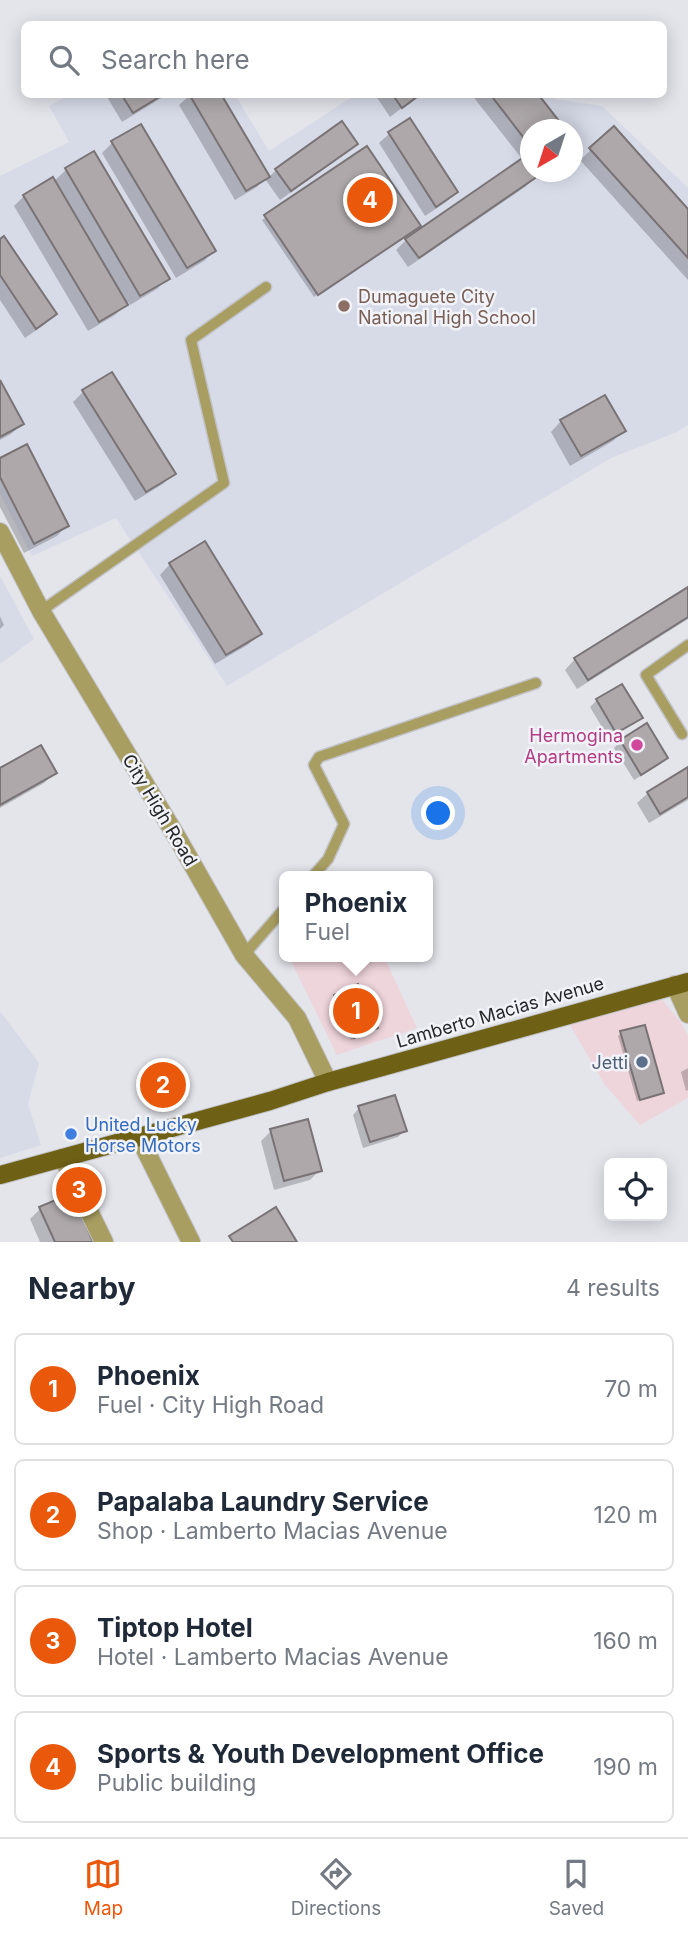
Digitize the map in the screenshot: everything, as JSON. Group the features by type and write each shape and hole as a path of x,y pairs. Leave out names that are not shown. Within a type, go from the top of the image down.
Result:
{"main road":[{"name":"Lamberto Macias Avenue","path":"0,1175 271,1101 328,1082 682,983"}],"street":[{"name":"City High Road","path":"0,532 41,611 178,839 244,955 297,1018 328,1082"},
{"path":"682,983 688,1014"},
{"path":"139,1137 191,1242"},
{"path":"63,1158 104,1242"}],"lane":[{"path":"41,611 224,483 191,341 266,287"},
{"path":"682,734 646,675 688,645"},
{"path":"317,871 328,859 344,824 314,765 319,757 536,683"},
{"path":"244,955 279,915"}],"shaded area":[{"name":"Dumaguete City National High School","path":"63,98 237,98 269,151 350,98 554,98 602,106 688,188 688,425 677,432 611,458 227,686 116,518 32,556 0,494 0,176 69,142 49,106"},
{"path":"0,576 34,639 0,664"},
{"path":"291,962 386,962 417,1028 337,1055"},
{"path":"659,996 682,1024 688,1036 688,1098 640,1125 605,1085 570,1025"},
{"path":"0,1011 39,1063 28,1104 41,1145 0,1158"}],"building":[{"path":"124,98 157,98 133,113"},
{"path":"191,98 223,98 270,177 246,191"},
{"path":"395,98 416,98 402,108"},
{"path":"493,98 541,98 557,119 520,119 520,133"},
{"path":"410,118 458,192 436,207 388,132"},
{"path":"342,121 358,144 291,191 275,169"},
{"path":"141,124 216,251 187,268 111,141"},
{"path":"614,126 688,209 688,258 589,148"},
{"path":"367,146 421,226 318,295 264,215"},
{"path":"94,151 170,279 140,296 65,168"},
{"path":"520,160 520,182 529,182 419,258 405,239"},
{"path":"53,177 128,305 99,322 23,195"},
{"path":"4,236 57,314 36,329 0,275 0,239"},
{"path":"112,372 176,474 146,492 82,390"},
{"path":"0,380 24,424 0,437"},
{"path":"605,395 626,431 581,456 560,420"},
{"path":"27,444 69,526 34,544 0,477 0,458"},
{"path":"205,541 262,634 226,655 169,563"},
{"path":"688,587 688,617 588,680 574,658"},
{"path":"622,684 643,718 616,733 596,699"},
{"path":"647,723 668,758 641,775 620,740"},
{"path":"41,745 57,773 0,805 0,768"},
{"path":"688,767 688,797 660,814 647,792"},
{"path":"358,984 378,1028 354,1038 334,995"},
{"name":"Jetti","path":"645,1025 664,1093 640,1100 620,1031"},
{"path":"395,1095 407,1131 370,1142 358,1106"},
{"path":"308,1119 322,1171 284,1181 270,1129"},
{"path":"72,1193 93,1242 55,1242 39,1207"},
{"path":"276,1207 297,1242 233,1242 229,1236"}],"place":[{"name":"Sports & Youth Development Office","path":"370,200"},
{"name":"Dumaguete City National High School","path":"344,306"},
{"name":"Hermogina Apartments","path":"637,745"},
{"name":"Phoenix","path":"356,1011"},
{"name":"Jetti","path":"642,1062"},
{"name":"Papalaba Laundry Service","path":"163,1085"},
{"name":"United Lucky Horse Motors","path":"71,1134"},
{"name":"Tiptop Hotel","path":"79,1190"}]}
